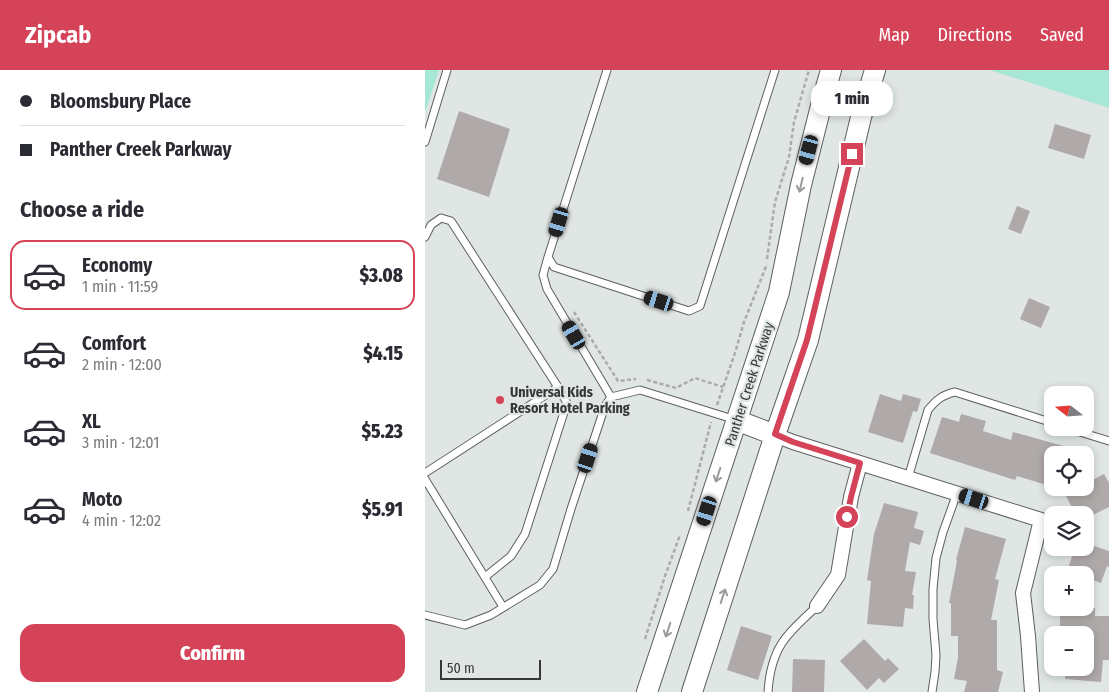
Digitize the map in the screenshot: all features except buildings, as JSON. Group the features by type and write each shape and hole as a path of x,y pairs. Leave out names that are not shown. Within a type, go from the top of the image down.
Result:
{"main road":[{"name":"Panther Creek Parkway","path":"647,692 779,292 801,185 831,70"},
{"path":"693,692 807,340 861,117 875,70"},
{"path":"736,420 775,434"}],"street":[{"path":"775,434 793,442 1041,520 1023,594 1032,692"},
{"path":"817,606 838,575 851,497 860,463"}],"lane":[{"path":"425,142 447,70"},
{"path":"607,70 543,275 547,289 611,397"},
{"path":"548,257 555,267 681,309 689,311 700,306 775,70"},
{"path":"425,237 431,225 441,218 451,221 567,402 525,534 511,556 485,577"},
{"path":"425,473 558,387"},
{"path":"425,615 465,625 491,615 540,585 553,569 605,406 611,397 640,390 736,420"},
{"path":"908,478 928,410 935,401 946,394 955,392 1044,420"},
{"path":"1093,436 1109,441"},
{"path":"425,480 503,607"},
{"path":"932,692 936,655 933,589 936,558 957,493"},
{"path":"768,692 768,682 781,645 817,606"}],"path":[{"path":"718,399 744,322 767,264 775,202 789,158 794,122 809,70"},
{"path":"573,310 618,381 635,379 651,381 675,388 695,378 723,387"},
{"path":"686,518 709,428"},
{"path":"645,641 680,535"}],"green space":[{"path":"425,70 439,70 425,113"},
{"path":"990,70 1109,70 1109,108"}],"place":[{"name":"Universal Kids Resort Hotel Parking","path":"500,400"}],"route":[{"path":"847,517 860,463 793,442 775,434 807,340 852,154"}]}
